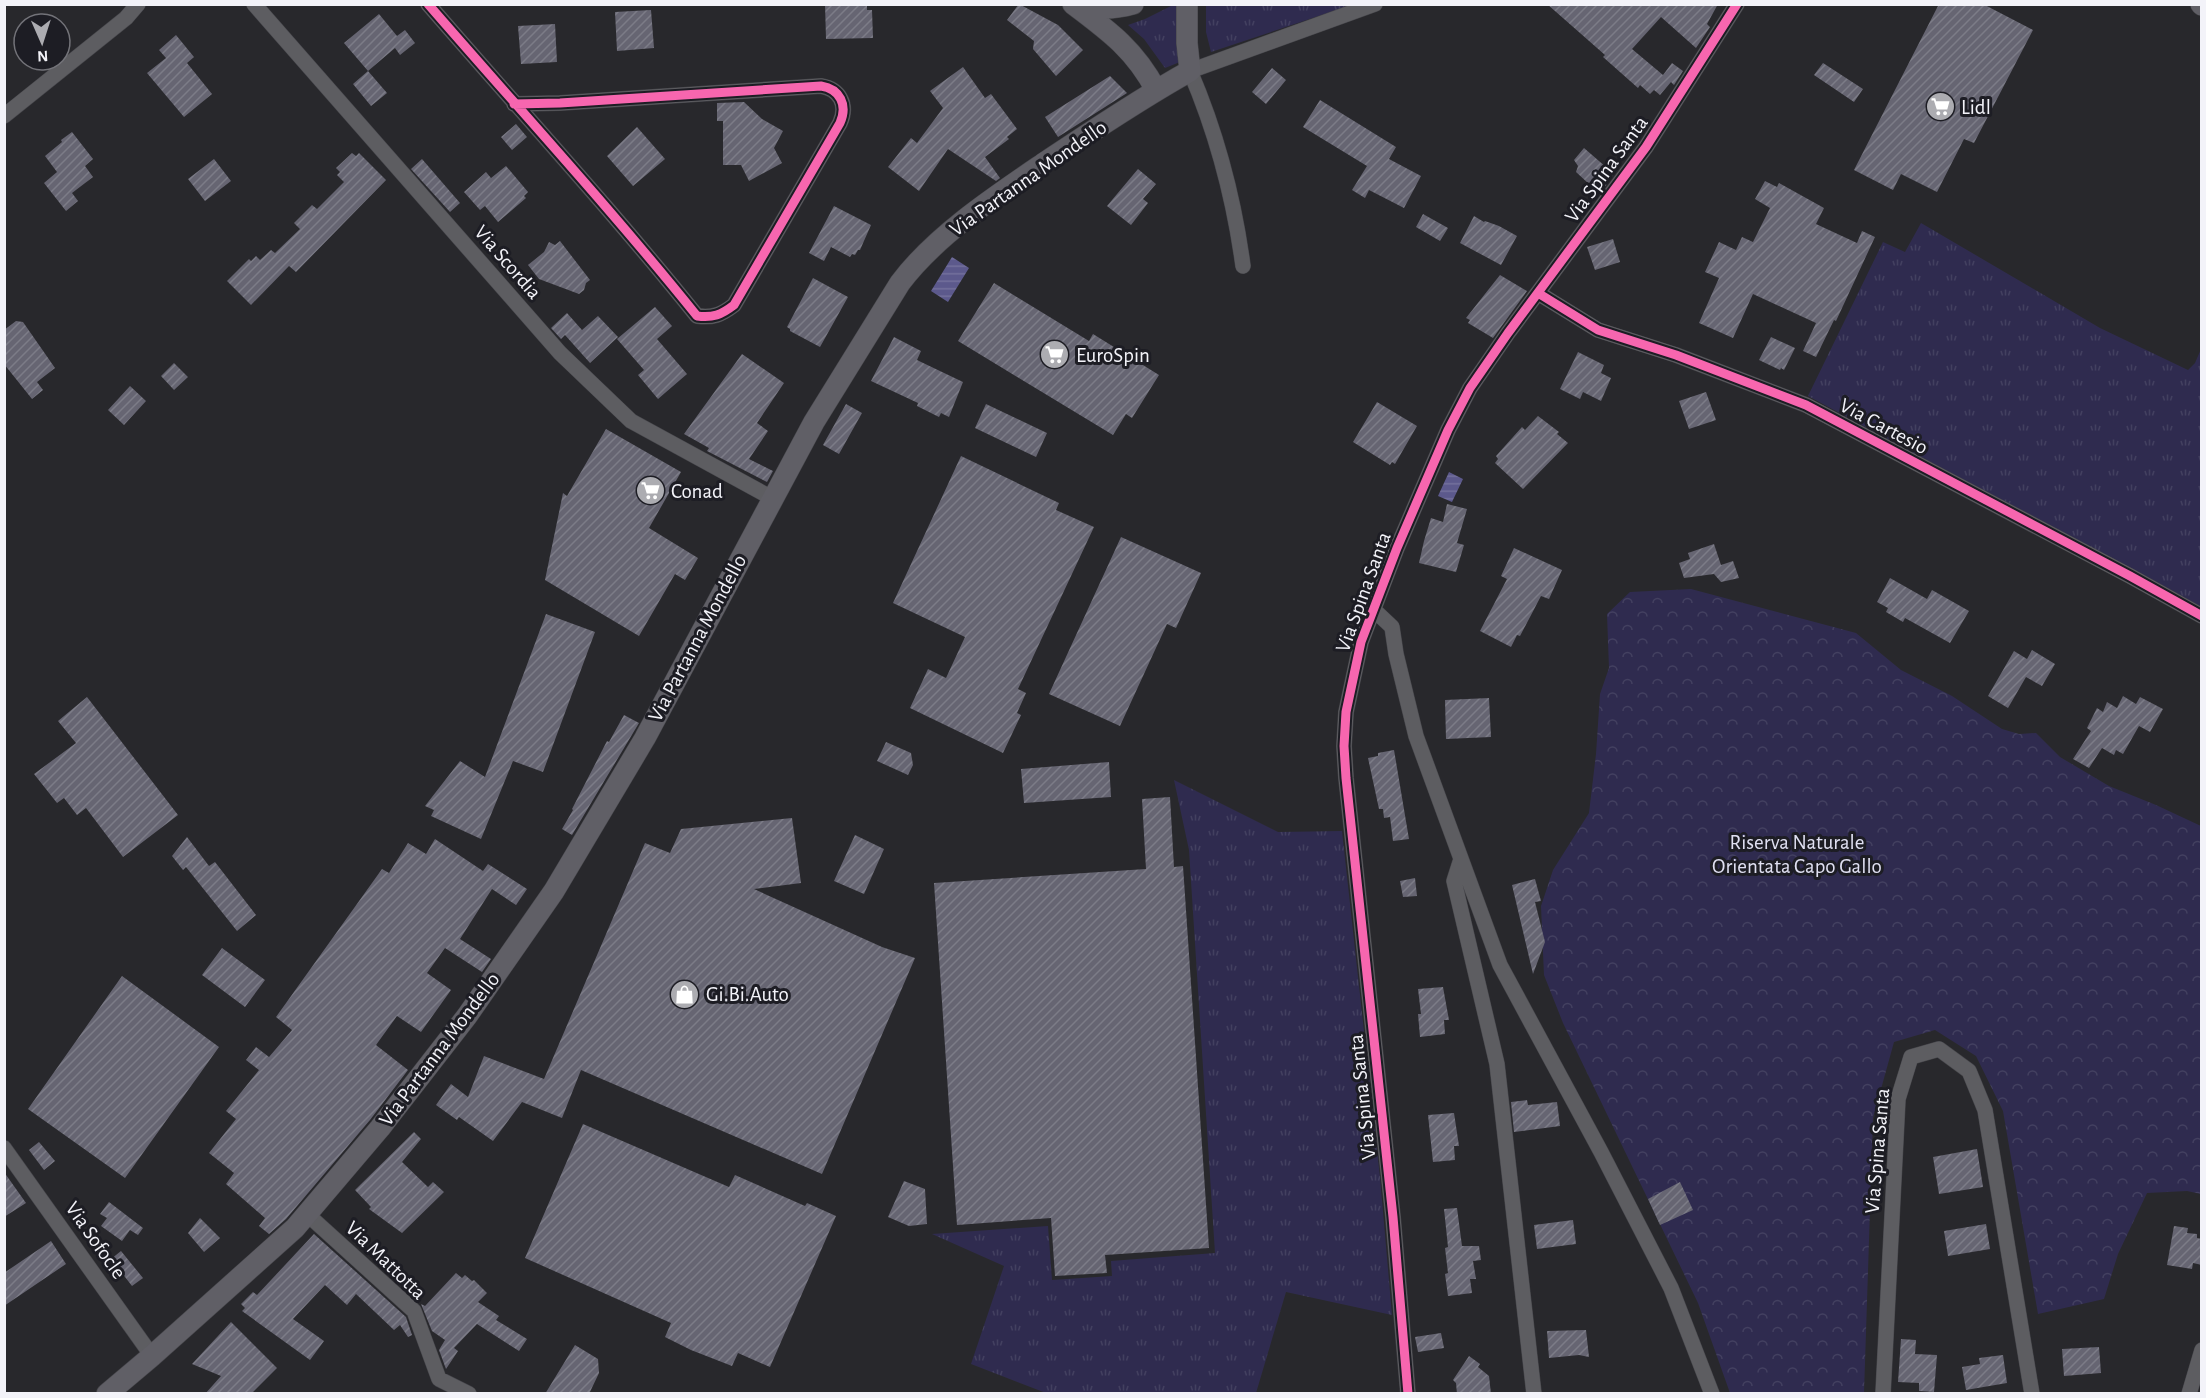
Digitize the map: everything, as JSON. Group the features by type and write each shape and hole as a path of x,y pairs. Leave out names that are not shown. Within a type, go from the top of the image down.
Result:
{"main road":[{"path":"1073,4 1128,48 1145,69 1156,90"},
{"path":"1081,4 1091,8 1107,9 1133,4"},
{"path":"1187,4 1190,71"},
{"name":"Via Partanna Mondello","path":"107,1394 295,1228 380,1128 468,1016 554,891 645,738 814,422 914,264 1001,192 1156,90 1190,71"}],"street":[{"path":"4,116 126,18 138,4"},
{"name":"Via Scordia","path":"254,4 560,353 631,421 772,498"},
{"path":"428,4 514,104 651,259 697,316 710,318 722,314 734,305 840,123 844,109 839,95 828,87 821,86 514,104"},
{"name":"Via Partanna Mondello","path":"1190,71 1375,4"},
{"name":"Via Spina Santa","path":"1408,1394 1393,1217 1348,811 1344,746 1352,681 1361,642 1453,419 1470,388 1646,147 1737,4"},
{"path":"1190,71 1202,99 1221,158 1237,222 1243,266"},
{"name":"Via Cartesio","path":"1538,293 1598,330 1676,355 1806,405 2202,616"},
{"name":"Via Spina Santa","path":"1373,609 1392,627 1396,654 1416,736 1500,965 1671,1288 1712,1394"},
{"path":"1461,859 1454,881 1497,1064 1517,1226 1534,1394"},
{"name":"Via Spina Santa","path":"1884,1394 1898,1099 1911,1057 1939,1049 1969,1071 1984,1110 2032,1394"},
{"name":"Via Sofocle","path":"6,1155 152,1356"},
{"name":"Via Mattotta","path":"307,1214 414,1311 439,1379 469,1394"},
{"path":"2189,1394 2202,1350"}],"green space":[{"path":"1206,4 1352,5 1211,52 1206,32"},
{"path":"1177,5 1180,62 1165,68 1144,39 1128,25"},
{"path":"1921,223 2100,328 2188,370 2195,363 2201,349 2201,608 1808,396 1883,242 1905,252"},
{"name":"Riserva Naturale Orientata Capo Gallo","path":"1691,589 1856,633 1901,670 1952,696 2002,729 2019,734 2036,733 2060,757 2109,786 2201,826 2201,1194 2187,1191 2147,1193 2118,1254 2104,1299 2038,1314 2003,1111 1976,1056 1935,1030 1894,1042 1873,1118 1864,1393 1730,1393 1698,1303 1563,1023 1544,975 1541,906 1553,870 1589,813 1600,694 1609,668 1607,614 1630,592"},
{"path":"1174,780 1278,832 1342,831 1380,1177 1392,1315 1286,1292 1256,1393 1046,1393 971,1364 1004,1266 932,1234 1048,1226 1052,1280 1112,1276 1111,1261 1215,1253 1189,850"}],"shaded area":[{"path":"952,257 969,268 948,302 931,291"},
{"path":"1449,472 1463,479 1452,502 1438,496"}],"building":[{"path":"825,4 867,4 867,10 872,10 873,38 826,39"},
{"path":"1019,4 1058,25 1083,50 1056,76 1033,49 1034,41 1007,20"},
{"path":"1547,4 1718,4 1707,24 1710,27 1696,48 1661,17 1632,49 1663,75 1672,63 1683,71 1674,85 1671,82 1660,95 1654,90 1650,94 1640,85 1638,88 1603,57 1605,55"},
{"name":"Lidl","path":"1939,4 1983,4 2033,30 1974,143 1964,139 1937,192 1901,174 1893,190 1854,170"},
{"path":"651,10 654,48 617,51 615,12"},
{"path":"379,14 397,36 405,30 415,43 400,55 395,48 368,71 344,43"},
{"path":"555,24 557,62 521,64 518,26"},
{"path":"176,35 194,57 187,63 212,94 184,117 147,73 166,58 159,50"},
{"path":"1823,63 1863,89 1854,102 1814,75"},
{"path":"963,67 985,98 991,94 1017,129 1007,137 1009,139 985,157 1000,178 996,181 948,149 919,191 888,167 911,138 917,143 943,108 930,91"},
{"path":"1272,68 1286,80 1266,104 1252,92"},
{"path":"368,71 387,93 371,106 353,84"},
{"path":"1110,76 1127,93 1058,137 1045,117"},
{"path":"1320,100 1396,147 1389,159 1421,176 1404,208 1369,190 1365,198 1352,190 1367,166 1303,127"},
{"path":"744,102 762,119 783,131 774,148 782,163 749,181 741,165 723,165 723,121 717,121 717,103"},
{"path":"516,124 527,137 512,150 501,137"},
{"path":"637,127 665,159 633,186 607,156"},
{"path":"72,132 93,159 85,166 93,177 72,193 78,201 66,211 44,183 57,172 45,156"},
{"path":"1584,148 1614,174 1603,189 1593,182 1589,184 1576,172 1578,166 1574,160"},
{"path":"352,153 356,156 359,153 386,180 296,272 289,266 251,305 227,281 249,259 251,261 256,256 260,260 271,250 275,253 300,229 294,223 312,205 317,209 344,182 337,175 340,172 336,168"},
{"path":"214,159 231,181 205,201 188,179"},
{"path":"422,159 460,203 450,212 411,169"},
{"path":"506,166 528,192 524,196 526,198 498,222 485,206 480,210 464,192 486,172 491,178"},
{"path":"1138,169 1156,184 1143,199 1148,203 1131,225 1107,206"},
{"path":"1765,181 1777,187 1779,183 1824,208 1816,224 1857,243 1862,231 1875,237 1836,321 1834,320 1816,357 1803,351 1816,323 1753,294 1733,338 1699,323 1719,278 1705,272 1719,242 1736,250 1742,237 1753,242 1770,208 1755,199"},
{"path":"834,206 871,225 860,250 855,255 852,254 850,257 831,247 824,261 809,253"},
{"path":"1423,214 1448,228 1440,241 1416,227"},
{"path":"1474,216 1517,236 1501,265 1460,243"},
{"path":"1613,239 1620,262 1595,270 1587,247"},
{"path":"560,241 590,280 579,294 539,279 528,265 544,252 549,242 555,245"},
{"path":"1500,275 1527,291 1493,338 1468,323 1470,320 1466,318"},
{"path":"813,278 848,297 820,347 790,331 787,327"},
{"name":"EuroSpin","path":"994,283 1089,341 1093,334 1159,375 1132,418 1126,414 1113,435 958,341"},
{"path":"655,307 672,326 657,339 687,374 658,399 638,375 644,370 617,339"},
{"path":"567,313 582,330 598,316 618,337 590,363 565,335 561,339 551,328"},
{"path":"16,321 23,322 55,368 37,382 43,390 32,399 4,364 4,330"},
{"path":"894,337 921,351 917,360 963,382 949,417 941,413 939,417 917,406 918,403 871,381"},
{"path":"1771,337 1795,348 1784,370 1759,360"},
{"path":"1578,352 1604,365 1601,373 1611,378 1601,401 1583,392 1580,399 1560,389"},
{"path":"742,354 784,383 757,423 768,431 749,459 773,471 767,482 707,451 709,448 684,434"},
{"path":"174,363 188,377 174,390 161,376"},
{"path":"130,386 146,401 124,425 108,410"},
{"path":"1706,392 1716,420 1689,429 1679,401"},
{"path":"1377,402 1417,426 1395,464 1392,462 1390,465 1353,442"},
{"path":"846,404 862,413 839,454 823,445"},
{"path":"986,404 1047,433 1036,457 975,428"},
{"path":"1538,416 1559,432 1557,434 1568,443 1523,489 1495,463 1498,459 1496,456 1522,427 1525,430"},
{"path":"606,429 681,472 649,528 698,558 685,580 675,574 639,636 545,580 563,493 567,496"},
{"path":"961,456 1059,503 1056,510 1094,527 1018,689 1026,693 1017,713 1021,715 1003,753 910,708 928,669 946,678 965,637 893,603"},
{"path":"1447,504 1467,509 1457,543 1464,545 1456,572 1419,563 1431,518 1443,522"},
{"path":"1121,537 1201,573 1176,628 1167,624 1120,726 1049,694"},
{"path":"1714,544 1721,565 1733,561 1739,578 1721,582 1714,574 1684,578 1679,563 1690,559 1688,553"},
{"path":"1514,548 1562,570 1549,599 1541,596 1520,636 1517,635 1511,647 1480,631 1507,579 1501,576"},
{"path":"1890,578 1927,599 1932,590 1969,611 1950,643 1905,618 1903,622 1886,612 1888,608 1877,602"},
{"path":"546,614 595,632 543,772 513,761 481,839 431,816 434,810 425,806 460,761 485,777"},
{"path":"2032,650 2055,664 2042,686 2026,677 2008,708 1988,696 2014,651 2027,659"},
{"path":"2123,696 2136,704 2140,697 2163,709 2150,732 2139,726 2123,754 2116,750 2114,755 2102,748 2089,768 2073,759 2091,731 2087,728 2097,708 2103,712 2107,702 2117,708"},
{"path":"87,697 178,815 123,857 86,808 77,815 64,798 57,803 34,774 76,743 58,721"},
{"path":"1489,698 1491,737 1446,739 1445,700"},
{"path":"624,715 639,723 572,835 562,829 607,741 609,742"},
{"path":"886,742 911,753 913,765 908,775 877,761"},
{"path":"1394,750 1409,839 1393,841 1390,817 1384,818 1383,809 1379,809 1368,758 1378,756 1378,753"},
{"path":"1109,762 1111,797 1024,803 1021,769"},
{"path":"1170,797 1174,867 1183,866 1209,1248 1105,1255 1107,1273 1055,1276 1051,1218 957,1225 934,883 1146,869 1142,799"},
{"path":"792,818 801,883 754,889 882,947 915,958 822,1174 581,1070 562,1118 522,1102 493,1141 459,1117 457,1120 436,1105 451,1084 468,1097 484,1056 544,1079 645,843 670,853 681,829"},
{"path":"855,835 884,849 864,894 834,881"},
{"path":"187,837 209,866 215,862 256,915 237,931 186,867 183,870 172,856"},
{"path":"435,839 483,871 488,864 527,889 516,905 492,889 460,939 491,959 482,972 445,948 427,973 451,990 421,1032 397,1016 376,1045 408,1070 370,1120 286,1219 269,1234 259,1226 265,1218 226,1184 234,1173 209,1153 236,1119 226,1111 259,1070 246,1060 256,1047 269,1057 292,1030 276,1017 382,869 389,873 408,843 426,854"},
{"path":"1415,878 1417,896 1403,897 1400,881"},
{"path":"1535,879 1541,901 1535,902 1545,942 1533,974 1512,885"},
{"path":"222,948 265,980 245,1007 202,975"},
{"path":"122,976 219,1047 125,1178 28,1109"},
{"path":"1443,987 1449,1020 1444,1020 1445,1034 1420,1037 1418,1014 1421,1014 1418,989"},
{"path":"1527,1100 1528,1105 1557,1102 1560,1126 1514,1132 1511,1102"},
{"path":"1454,1113 1459,1146 1454,1146 1455,1160 1433,1162 1428,1115"},
{"path":"583,1124 729,1187 735,1175 805,1206 807,1203 836,1216 770,1367 738,1353 732,1366 691,1350 665,1337 671,1323 525,1258"},
{"path":"414,1132 421,1139 402,1162 428,1187 433,1182 444,1192 402,1233 369,1209 371,1207 355,1190"},
{"path":"39,1142 55,1161 44,1170 29,1150"},
{"path":"1977,1149 1983,1187 1939,1194 1933,1157"},
{"path":"4,1172 26,1203 4,1217"},
{"path":"904,1181 925,1189 927,1224 909,1226 888,1217"},
{"path":"1680,1182 1693,1210 1660,1225 1648,1199"},
{"path":"109,1202 143,1228 138,1235 130,1230 122,1241 101,1226 107,1218 100,1214"},
{"path":"1457,1208 1462,1246 1479,1246 1481,1260 1473,1261 1476,1279 1470,1279 1472,1293 1448,1296 1445,1248 1448,1247 1444,1209"},
{"path":"200,1218 220,1238 204,1252 188,1233"},
{"path":"1573,1220 1576,1244 1537,1249 1534,1225"},
{"path":"1986,1224 1990,1249 1948,1256 1944,1231"},
{"path":"2174,1226 2188,1228 2187,1233 2197,1234 2197,1238 2202,1239 2202,1265 2193,1263 2192,1269 2167,1265"},
{"path":"314,1234 406,1317 412,1335 408,1337 400,1325 394,1330 356,1294 347,1305 325,1285 293,1319 324,1341 310,1360 242,1311 245,1308 241,1304 253,1292 257,1295"},
{"path":"51,1241 66,1264 4,1306 4,1273"},
{"path":"121,1251 143,1278 132,1286 111,1259"},
{"path":"456,1273 462,1278 465,1275 472,1281 474,1280 487,1293 478,1302 499,1316 496,1320 527,1339 519,1351 477,1324 454,1348 458,1351 446,1369 439,1350 445,1340 432,1331 421,1304 425,1306"},
{"path":"231,1322 277,1368 251,1394 205,1394 221,1376 192,1364"},
{"path":"1586,1330 1589,1357 1579,1355 1549,1358 1547,1331"},
{"path":"1441,1333 1444,1348 1418,1352 1415,1337"},
{"path":"1901,1339 1916,1340 1915,1354 1937,1355 1934,1392 1919,1391 1919,1383 1898,1382"},
{"path":"575,1345 598,1359 599,1373 589,1394 545,1394"},
{"path":"2099,1347 2101,1373 2064,1376 2062,1349"},
{"path":"2003,1355 2007,1383 1966,1390 1962,1367 1980,1364 1979,1358"},
{"path":"1469,1356 1480,1364 1478,1367 1489,1376 1491,1394 1457,1394 1456,1383 1453,1380"}],"cycle path":[{"path":"428,4 496,82 530,120 598,198 697,316 717,315 734,305 840,123 843,110 843,104 837,94 821,86 560,103 514,104"},
{"path":"1408,1394 1393,1217 1346,778 1344,746 1346,712 1361,642 1397,548 1448,430 1470,388 1646,147 1737,4"},
{"path":"1538,293 1598,330 1676,355 1806,405 2202,616"}],"place":[{"name":"Lidl","path":"1940,107"},
{"name":"EuroSpin","path":"1055,355"},
{"name":"Conad","path":"650,491"},
{"name":"Gi.Bi.Auto","path":"685,994"}]}
